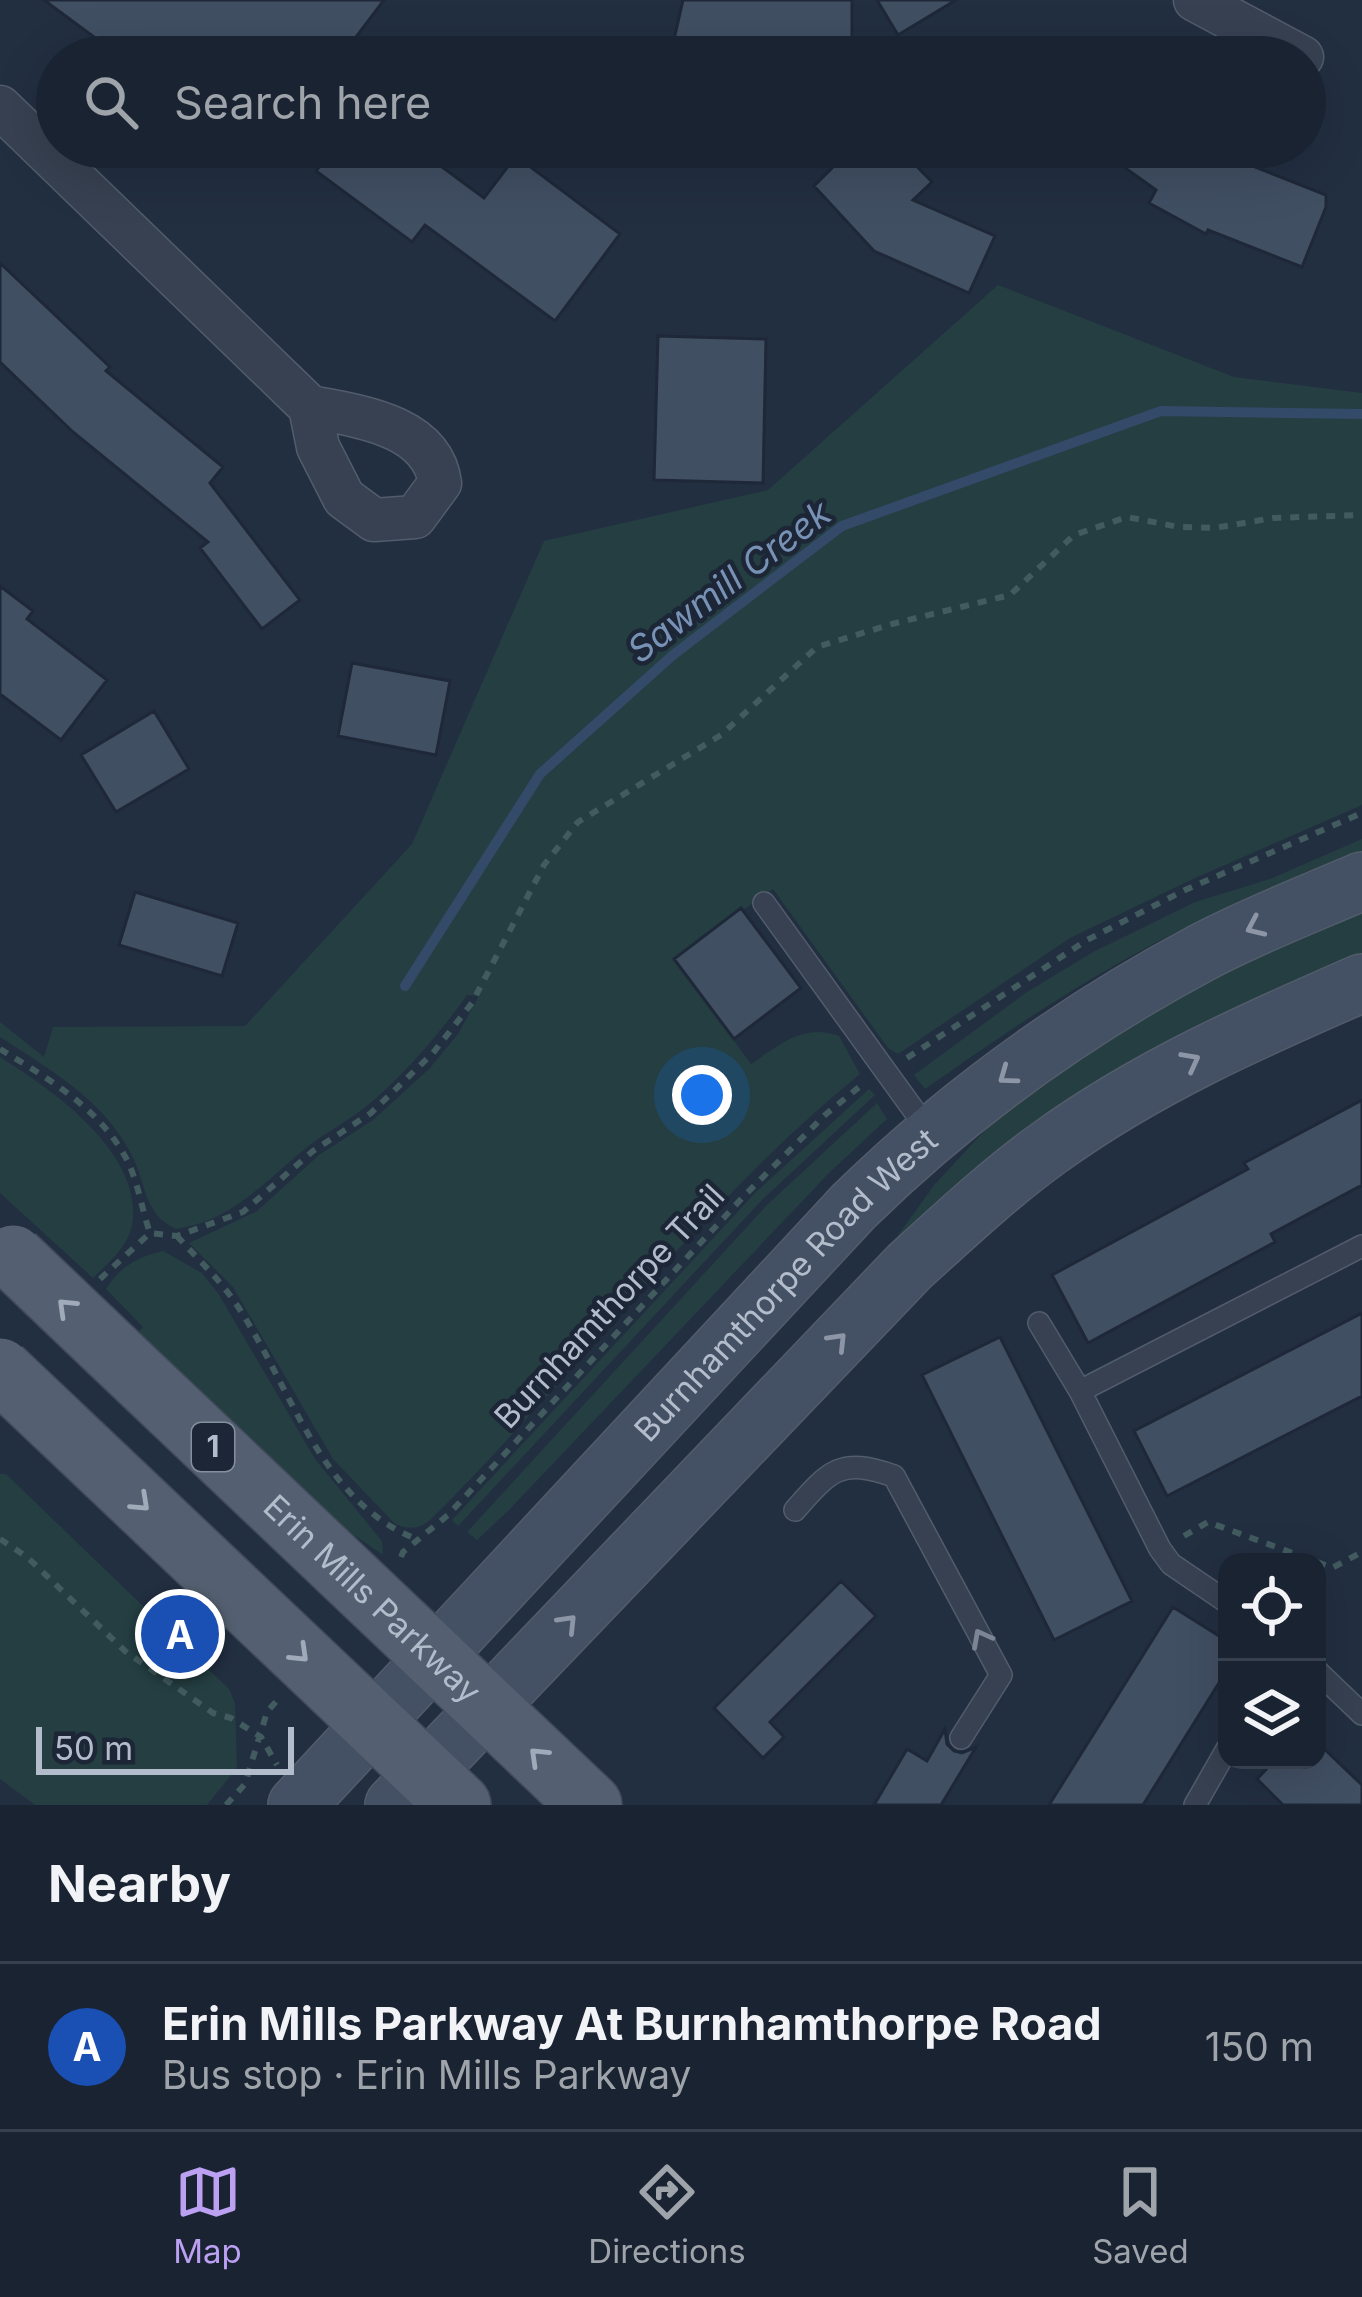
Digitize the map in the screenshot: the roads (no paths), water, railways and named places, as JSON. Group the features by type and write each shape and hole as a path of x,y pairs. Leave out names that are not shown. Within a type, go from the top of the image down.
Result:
{"main road":[{"name":"Burnhamthorpe Road West","path":"288,1786 373,1724 854,1206 931,1134 1121,999 1219,944 1362,881"},
{"path":"0,1370 373,1724 426,1794 487,1707 909,1267 1014,1174 1090,1120 1200,1055 1362,983"},
{"name":"Erin Mills Parkway","path":"7,1251 590,1805"}],"street":[{"path":"1195,0 1262,36"},
{"path":"0,107 36,142"},
{"path":"63,168 310,406"}],"lane":[{"path":"764,903 931,1134"},
{"path":"1080,1390 1362,1246"},
{"path":"1039,1323 1080,1390 1160,1549 1171,1564 1218,1596"},
{"path":"795,1510 825,1477 860,1464 894,1476 1001,1675 961,1738"},
{"path":"1326,1680 1362,1714"},
{"path":"1195,1805 1218,1765"}],"waterway":[{"name":"Sawmill Creek","path":"405,986 540,774 673,655 842,526 1161,411 1362,414"}],"place":[{"name":"Erin Mills Parkway At Burnhamthorpe Road","path":"180,1634"}]}
